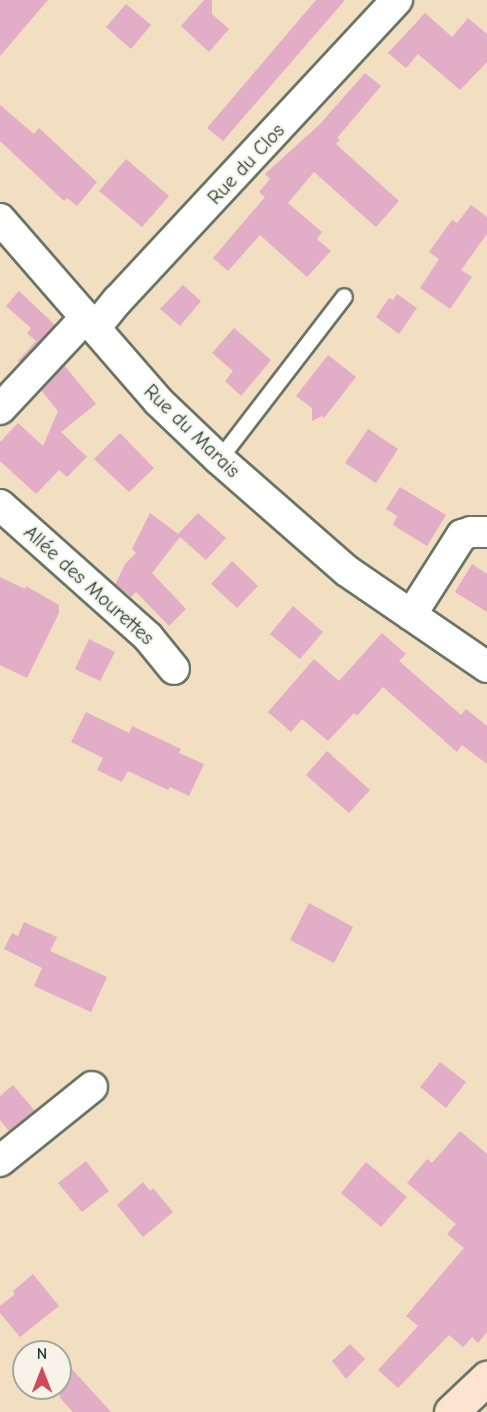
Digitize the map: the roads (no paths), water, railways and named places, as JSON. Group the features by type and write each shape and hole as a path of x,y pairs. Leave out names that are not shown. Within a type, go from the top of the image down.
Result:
{"main road":[{"path":"451,1412 487,1378"}],"street":[{"name":"Rue du Clos","path":"90,323 118,300 397,0"},
{"name":"Rue du Marais","path":"0,219 158,401 219,459 347,571 487,667"},
{"path":"0,409 90,323"},
{"name":"Allée des Mourettes","path":"0,505 148,637 174,669"},
{"path":"411,615 462,535 471,531 487,532"},
{"path":"0,1161 92,1087"}],"lane":[{"path":"219,459 344,296"}]}
